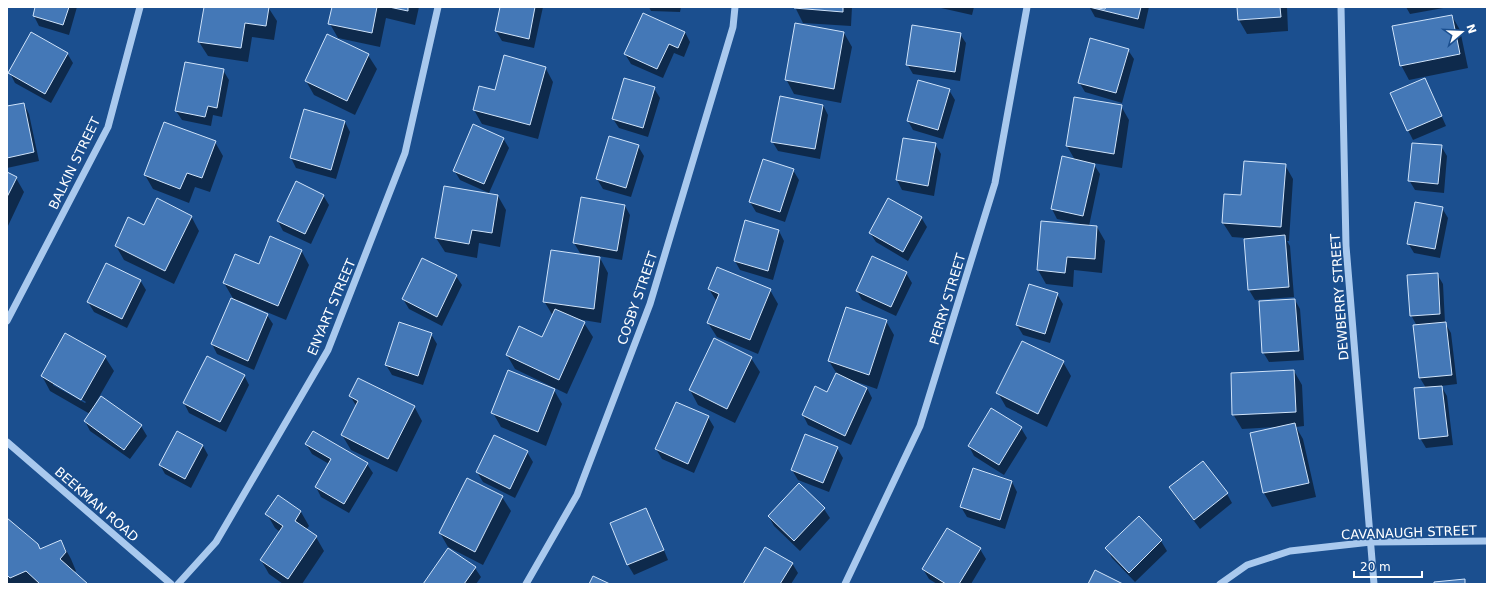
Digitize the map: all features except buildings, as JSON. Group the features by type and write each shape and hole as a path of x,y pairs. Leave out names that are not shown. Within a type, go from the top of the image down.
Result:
{"street":[{"name":"BALKIN STREET","path":"7,321 108,127 140,7"},
{"name":"ENYART STREET","path":"178,584 216,542 328,350 405,153 438,7"},
{"name":"COSBY STREET","path":"526,584 577,494 650,304 733,27 735,7"},
{"name":"PERRY STREET","path":"845,584 920,426 995,183 1027,7"},
{"name":"DEWBERRY STREET","path":"1341,7 1346,246 1374,584"},
{"name":"BEEKMAN ROAD","path":"7,442 172,584"},
{"name":"CAVANAUGH STREET","path":"1220,584 1247,565 1290,552 1371,542 1487,541"}]}
